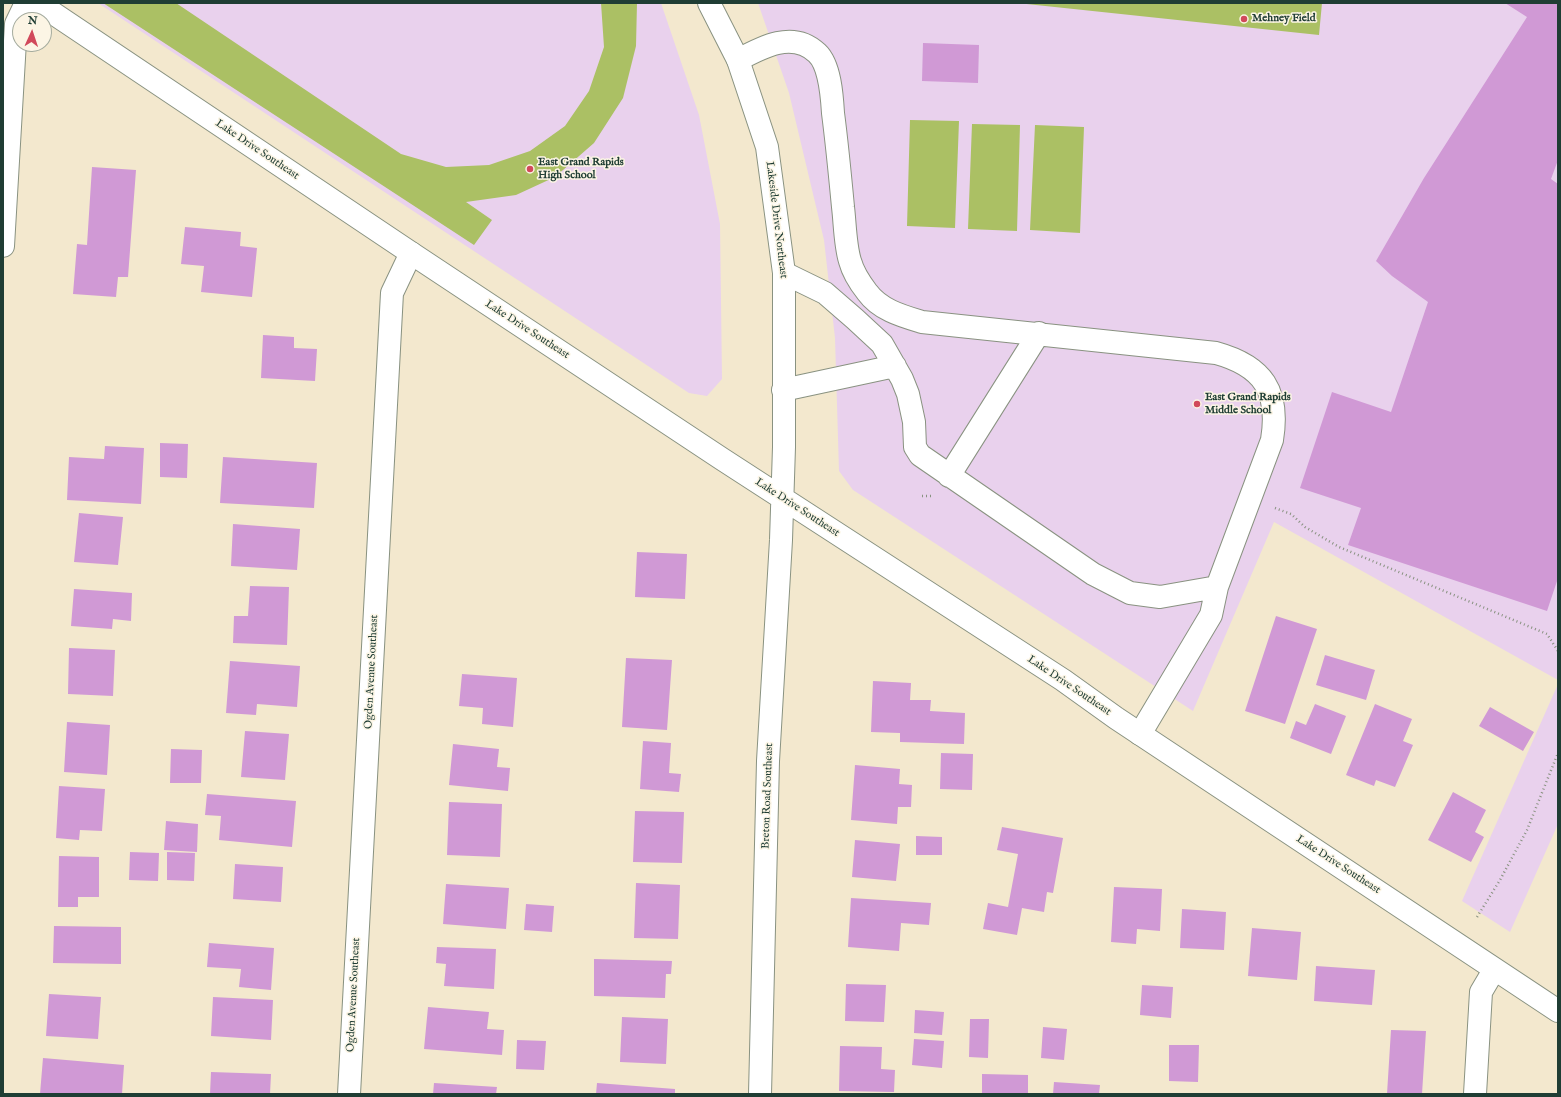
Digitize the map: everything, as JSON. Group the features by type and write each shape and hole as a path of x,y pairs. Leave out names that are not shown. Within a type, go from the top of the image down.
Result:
{"main road":[{"path":"3,246 16,24 26,3"},
{"name":"Lake Drive Southeast","path":"38,3 411,253 1057,676 1140,734 1558,1011"},
{"name":"Lakeside Drive Northeast","path":"709,3 738,60 766,147 784,273 783,498"},
{"path":"738,60 766,45 783,42 807,46 817,53 824,63 831,88 844,217 850,260 857,276 868,294 882,307 902,316 922,322 1216,352 1232,357 1246,366 1259,376 1270,391 1274,407 1275,424 1272,440 1217,587 1211,615 1140,734"},
{"name":"Ogden Avenue Southeast","path":"349,1094 392,294 411,253"},
{"path":"784,273 825,293 882,344 902,379 908,394 914,422 916,447 920,455 1093,574 1130,593 1160,597 1217,587"},
{"path":"949,476 1039,333"},
{"path":"783,390 894,366"},
{"name":"Breton Road Southeast","path":"760,1094 768,761 783,498"},
{"path":"1475,1094 1480,992 1494,970"}],"path":[{"path":"1268,506 1290,514 1305,527 1339,547 1547,634 1558,651"},
{"path":"1477,917 1500,880 1527,830 1558,753"}],"shaded area":[{"name":"East Grand Rapids High School","path":"98,3 661,3 699,115 720,224 722,379 707,396 689,393"},
{"name":"East Grand Rapids Middle School","path":"758,3 1558,3 1558,680 1274,522 1193,711 853,490 839,471 835,338 824,240 789,93"},
{"path":"1558,684 1558,824 1510,932 1462,901"}],"green space":[{"path":"103,3 176,3 401,154 446,167 489,165 530,151 565,126 589,91 604,47 601,3 637,3 636,46 623,98 594,143 555,177 516,195 466,202 492,220 474,245"},
{"name":"Mehney Field","path":"1017,3 1322,3 1319,35"},
{"path":"910,120 959,121 955,228 907,226"},
{"path":"972,124 1020,125 1017,231 968,229"},
{"path":"1035,125 1084,127 1080,233 1030,230"}],"building":[{"name":"East Grand Rapids Middle School","path":"1505,3 1558,3 1558,160 1551,179 1558,184 1558,578 1547,611 1348,545 1361,508 1300,488 1332,392 1391,412 1428,302 1392,276 1376,261 1424,178 1527,17"},
{"path":"923,43 979,45 978,83 922,81"},
{"path":"92,167 136,170 128,277 118,277 116,297 73,294 77,244 87,245"},
{"path":"185,227 241,232 240,246 257,248 252,297 201,292 204,266 181,264"},
{"path":"263,335 294,337 294,348 317,349 315,381 261,378"},
{"path":"160,443 188,444 187,478 160,477"},
{"path":"105,446 144,448 141,504 67,500 69,457 104,459"},
{"path":"223,457 317,463 314,508 220,503"},
{"path":"79,513 123,517 118,565 74,562"},
{"path":"233,524 300,529 297,570 231,566"},
{"path":"637,552 687,554 685,599 635,597"},
{"path":"250,586 289,587 287,645 233,643 234,616 248,616"},
{"path":"74,589 132,593 131,621 113,619 112,629 71,626"},
{"path":"1276,616 1317,629 1285,724 1245,711"},
{"path":"69,648 115,650 113,696 68,694"},
{"path":"1325,655 1375,670 1366,700 1316,685"},
{"path":"626,658 672,660 667,730 622,727"},
{"path":"230,661 300,666 297,707 257,704 256,715 226,713"},
{"path":"462,674 517,678 513,727 482,724 483,708 459,706"},
{"path":"873,681 911,683 910,700 931,700 930,711 965,713 964,744 900,742 900,733 871,732"},
{"path":"1315,704 1346,716 1331,754 1290,738 1296,721 1306,725"},
{"path":"1375,704 1412,719 1403,741 1413,745 1395,787 1376,780 1374,786 1346,775"},
{"path":"1490,707 1534,732 1523,751 1479,726"},
{"path":"67,722 110,725 107,775 64,772"},
{"path":"245,731 289,734 285,780 241,777"},
{"path":"643,741 671,743 669,773 681,774 679,792 640,789"},
{"path":"453,744 499,749 497,767 510,768 508,791 449,785"},
{"path":"171,749 202,750 201,783 170,783"},
{"path":"941,753 973,754 972,790 940,789"},
{"path":"855,765 900,769 899,784 912,785 911,807 898,807 897,824 851,820"},
{"path":"59,786 105,789 102,831 80,830 79,840 56,838"},
{"path":"1453,792 1486,810 1475,832 1484,837 1471,862 1428,840"},
{"path":"207,794 296,801 292,847 219,840 221,816 205,815"},
{"path":"449,802 502,804 500,857 447,855"},
{"path":"635,811 684,812 682,863 633,862"},
{"path":"166,821 198,824 197,852 164,850"},
{"path":"1002,827 1063,838 1053,893 1047,892 1044,912 1022,908 1017,935 983,929 988,903 1008,907 1018,854 997,850"},
{"path":"916,836 942,837 942,855 916,855"},
{"path":"855,840 900,844 896,881 852,877"},
{"path":"130,852 159,853 158,881 129,880"},
{"path":"167,852 195,853 194,881 167,880"},
{"path":"59,856 99,857 99,897 78,897 78,907 58,907"},
{"path":"235,864 283,867 281,902 233,899"},
{"path":"636,883 680,885 678,939 634,938"},
{"path":"446,884 509,888 506,929 443,924"},
{"path":"1114,887 1162,889 1160,931 1137,929 1136,944 1111,942"},
{"path":"851,898 931,903 929,925 901,923 899,951 848,947"},
{"path":"526,904 554,906 552,932 524,930"},
{"path":"1182,909 1226,912 1224,950 1180,948"},
{"path":"54,926 121,927 121,964 53,963"},
{"path":"1252,928 1301,932 1297,980 1248,976"},
{"path":"209,943 274,948 271,990 239,987 241,969 207,967"},
{"path":"437,947 496,949 494,989 444,986 446,964 436,963"},
{"path":"594,959 672,961 671,974 666,974 665,998 594,996"},
{"path":"1316,966 1375,970 1372,1005 1314,1001"},
{"path":"846,984 886,985 884,1022 845,1021"},
{"path":"1142,985 1173,987 1171,1018 1140,1015"},
{"path":"49,994 101,997 98,1039 46,1036"},
{"path":"213,997 273,1000 271,1040 211,1036"},
{"path":"428,1007 489,1012 487,1029 504,1030 502,1055 424,1049"},
{"path":"915,1010 944,1012 942,1035 914,1033"},
{"path":"622,1017 668,1019 666,1064 620,1062"},
{"path":"970,1019 989,1019 988,1058 969,1057"},
{"path":"1043,1027 1067,1029 1064,1060 1041,1058"},
{"path":"1391,1030 1426,1031 1422,1094 1387,1094"},
{"path":"914,1039 944,1041 942,1068 912,1065"},
{"path":"517,1040 546,1041 544,1070 516,1069"},
{"path":"1169,1045 1199,1045 1198,1082 1169,1081"},
{"path":"840,1046 882,1047 881,1069 895,1070 894,1092 839,1091"},
{"path":"43,1058 124,1065 122,1094 40,1094"},
{"path":"211,1072 271,1074 270,1094 210,1094"},
{"path":"982,1074 1028,1075 1028,1094 982,1094"},
{"path":"1054,1082 1100,1085 1099,1094 1053,1094"},
{"path":"434,1083 497,1087 496,1094 433,1094"},
{"path":"597,1083 675,1089 675,1094 596,1094"}],"place":[{"name":"Mehney Field","path":"1244,19"},
{"name":"East Grand Rapids High School","path":"530,169"},
{"name":"East Grand Rapids Middle School","path":"1197,404"}]}
